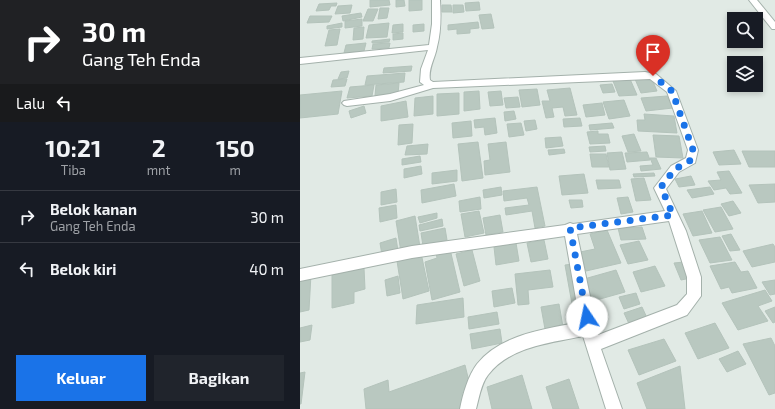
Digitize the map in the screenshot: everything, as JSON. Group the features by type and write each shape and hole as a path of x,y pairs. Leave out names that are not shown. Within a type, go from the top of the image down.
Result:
{"street":[{"path":"432,85 425,82 424,72 433,47 437,22 436,0"},
{"path":"753,0 775,27"},
{"path":"300,61 433,47"},
{"path":"347,103 394,98 414,93 432,85 645,75 653,76 672,91 693,150 691,160 675,169 661,187 673,215 694,277 694,296 682,310 592,345"},
{"path":"300,275 412,252 570,228 673,215"},
{"path":"570,228 592,345 614,409"},
{"path":"468,409 472,391 483,369 516,344 589,327"}],"building":[{"path":"370,0 389,0 390,5 370,7"},
{"path":"396,0 404,0 405,6 396,7"},
{"path":"409,0 422,0 422,10 409,11"},
{"path":"479,2 480,10 466,11 465,3"},
{"path":"337,3 336,6 331,6 329,10 316,11 319,4"},
{"path":"352,5 350,13 335,14 338,6"},
{"path":"442,5 451,5 452,12 442,12"},
{"path":"453,5 463,5 464,12 453,13"},
{"path":"380,8 389,8 387,18 378,19"},
{"path":"368,9 378,9 373,21 363,21"},
{"path":"361,13 362,17 343,21 342,16"},
{"path":"491,14 494,28 482,29 479,15"},
{"path":"310,16 332,16 329,22 307,23"},
{"path":"362,19 362,26 345,28 345,21"},
{"path":"478,22 479,28 470,29 470,33 457,34 457,29 448,30 448,25"},
{"path":"342,23 342,27 327,29 327,26"},
{"path":"389,23 387,37 366,38 369,25"},
{"path":"403,24 403,32 392,33 393,25"},
{"path":"424,24 424,31 413,32 413,25"},
{"path":"364,27 363,39 353,40 354,28"},
{"path":"340,29 337,45 325,46 329,30"},
{"path":"403,33 403,39 393,40 393,34"},
{"path":"390,39 389,42 372,43 372,41"},
{"path":"366,43 364,51 344,53 346,45"},
{"path":"390,43 389,48 372,49 373,44"},
{"path":"412,66 411,71 383,73 384,68"},
{"path":"349,71 347,78 338,79 341,72"},
{"path":"405,73 404,82 365,85 367,76"},
{"path":"651,77 657,91 641,93 635,79"},
{"path":"347,79 345,86 331,87 333,80"},
{"path":"630,79 637,95 619,96 613,81"},
{"path":"399,83 398,94 375,96 376,85"},
{"path":"612,84 615,92 603,93 600,85"},
{"path":"374,85 372,96 347,98 350,87"},
{"path":"570,88 577,115 565,116 563,107 552,108 554,117 546,118 542,101 550,101 547,90"},
{"path":"537,89 540,105 522,107 519,90"},
{"path":"342,91 338,114 300,118 300,95"},
{"path":"479,91 480,109 464,111 464,92"},
{"path":"501,91 503,105 490,106 488,92"},
{"path":"459,93 459,114 437,116 437,94"},
{"path":"433,96 433,114 414,116 415,98"},
{"path":"667,96 673,108 646,111 641,98"},
{"path":"518,97 520,107 506,108 504,98"},
{"path":"624,100 630,116 609,119 603,102"},
{"path":"406,101 408,117 381,121 381,106"},
{"path":"602,103 605,115 586,117 583,105"},
{"path":"364,106 366,113 351,118 349,111"},
{"path":"514,111 516,119 505,121 504,112"},
{"path":"644,114 674,116 677,133 638,131 637,120 645,120"},
{"path":"495,118 497,133 485,135 484,127 475,128 474,120"},
{"path":"580,118 582,126 564,127 563,119"},
{"path":"535,120 537,129 526,131 524,121"},
{"path":"471,121 472,136 453,138 452,123"},
{"path":"521,123 524,135 509,137 507,124"},
{"path":"612,123 614,128 590,130 589,125"},
{"path":"413,124 412,143 398,145 399,125"},
{"path":"598,131 598,134 608,134 610,143 590,144 587,132"},
{"path":"634,134 641,151 628,152 622,136"},
{"path":"653,135 679,136 683,158 656,157"},
{"path":"561,137 563,146 546,148 545,138"},
{"path":"478,142 483,178 462,181 458,144"},
{"path":"506,142 510,172 485,175 484,161 490,160 488,144"},
{"path":"428,144 427,154 405,155 407,146"},
{"path":"605,146 606,151 590,152 589,147"},
{"path":"564,149 565,153 549,155 548,150"},
{"path":"734,150 741,164 719,165 713,152"},
{"path":"742,151 775,151 775,167 749,167"},
{"path":"622,152 626,169 610,170 607,153"},
{"path":"647,152 650,160 627,162 625,153"},
{"path":"590,154 606,154 609,167 592,167"},
{"path":"420,156 421,162 402,165 402,159"},
{"path":"650,158 656,158 661,169 641,171 640,166 653,165"},
{"path":"421,166 422,174 404,178 404,169"},
{"path":"457,170 457,181 432,184 432,173"},
{"path":"729,171 742,193 730,194 726,188 714,190 708,181 721,180 717,172"},
{"path":"654,173 655,176 634,177 633,174"},
{"path":"584,174 588,193 562,195 559,176"},
{"path":"691,176 695,185 679,187 675,179"},
{"path":"644,178 651,200 636,201 631,179"},
{"path":"596,180 619,180 621,188 598,189"},
{"path":"454,184 456,196 422,203 421,190"},
{"path":"775,184 775,202 758,203 749,185"},
{"path":"501,187 502,195 484,198 483,190"},
{"path":"537,187 545,226 535,228 532,211 506,215 505,208 529,205 527,198 504,201 503,191"},
{"path":"710,187 714,194 692,198 687,190"},
{"path":"396,189 397,202 381,205 381,192"},
{"path":"480,197 481,209 460,212 459,201"},
{"path":"628,197 633,212 621,214 617,198"},
{"path":"569,200 582,200 583,207 571,208"},
{"path":"733,201 741,213 729,216 721,204"},
{"path":"396,205 397,218 380,222 379,208"},
{"path":"721,207 733,229 715,232 703,210"},
{"path":"479,211 484,233 465,237 461,214"},
{"path":"702,211 712,233 693,236 683,214"},
{"path":"437,213 437,218 420,223 418,217"},
{"path":"500,215 503,232 486,235 483,218"},
{"path":"415,216 420,247 401,252 396,221"},
{"path":"442,219 443,226 420,231 419,225"},
{"path":"642,227 646,239 621,240 618,228"},
{"path":"445,228 447,240 423,246 421,233"},
{"path":"607,230 621,263 586,271 580,252 595,249 590,234"},
{"path":"731,234 740,250 730,251 722,236"},
{"path":"720,237 732,260 710,263 699,240"},
{"path":"396,238 398,251 382,255 380,243"},
{"path":"544,240 548,259 531,262 527,243"},
{"path":"639,241 648,260 628,264 620,245"},
{"path":"516,243 519,261 496,265 494,247"},
{"path":"773,244 775,247 775,262 752,267 743,251"},
{"path":"450,249 460,292 432,300 425,262 437,258 436,253"},
{"path":"472,250 480,281 464,286 456,254"},
{"path":"421,253 429,291 403,299 397,261"},
{"path":"684,262 691,278 681,280 674,263"},
{"path":"735,262 741,272 748,271 757,288 732,293 729,287 721,289 710,266"},
{"path":"573,264 581,303 572,304 565,265"},
{"path":"655,266 665,286 641,292 633,272"},
{"path":"364,268 365,289 354,292 354,303 332,308 332,275"},
{"path":"550,270 553,287 528,290 529,304 518,305 515,274"},
{"path":"616,270 625,292 593,301 584,279"},
{"path":"311,274 309,310 300,312 300,277"},
{"path":"398,276 400,293 387,296 385,280"},
{"path":"775,280 775,294 770,295 762,282"},
{"path":"512,288 515,303 494,307 492,291"},
{"path":"765,290 772,301 758,306 768,321 738,330 722,303"},
{"path":"636,293 640,304 624,309 619,297"},
{"path":"463,298 464,317 416,324 417,305"},
{"path":"559,304 563,327 545,329 541,307"},
{"path":"642,307 648,320 630,326 624,313"},
{"path":"775,307 775,322 773,323 765,311"},
{"path":"497,312 499,324 469,329 468,317"},
{"path":"715,323 729,348 698,359 685,333"},
{"path":"312,325 310,340 300,342 300,328"},
{"path":"500,329 502,343 472,349 470,334"},
{"path":"771,338 775,346 775,393 769,395 743,344"},
{"path":"664,339 676,361 639,375 628,350"},
{"path":"738,351 746,364 727,372 719,359"},
{"path":"465,365 471,390 462,393 465,407 458,409 366,409 364,389 388,380 389,392"},
{"path":"680,366 685,409 647,409 637,383"},
{"path":"305,372 301,404 300,404 300,373"},
{"path":"522,375 532,409 492,409 487,387"},
{"path":"569,379 579,409 553,409 546,387"}],"route":[{"path":"587,317 570,228 673,215 660,188 675,169 691,160 693,150 672,91 653,76"}]}
